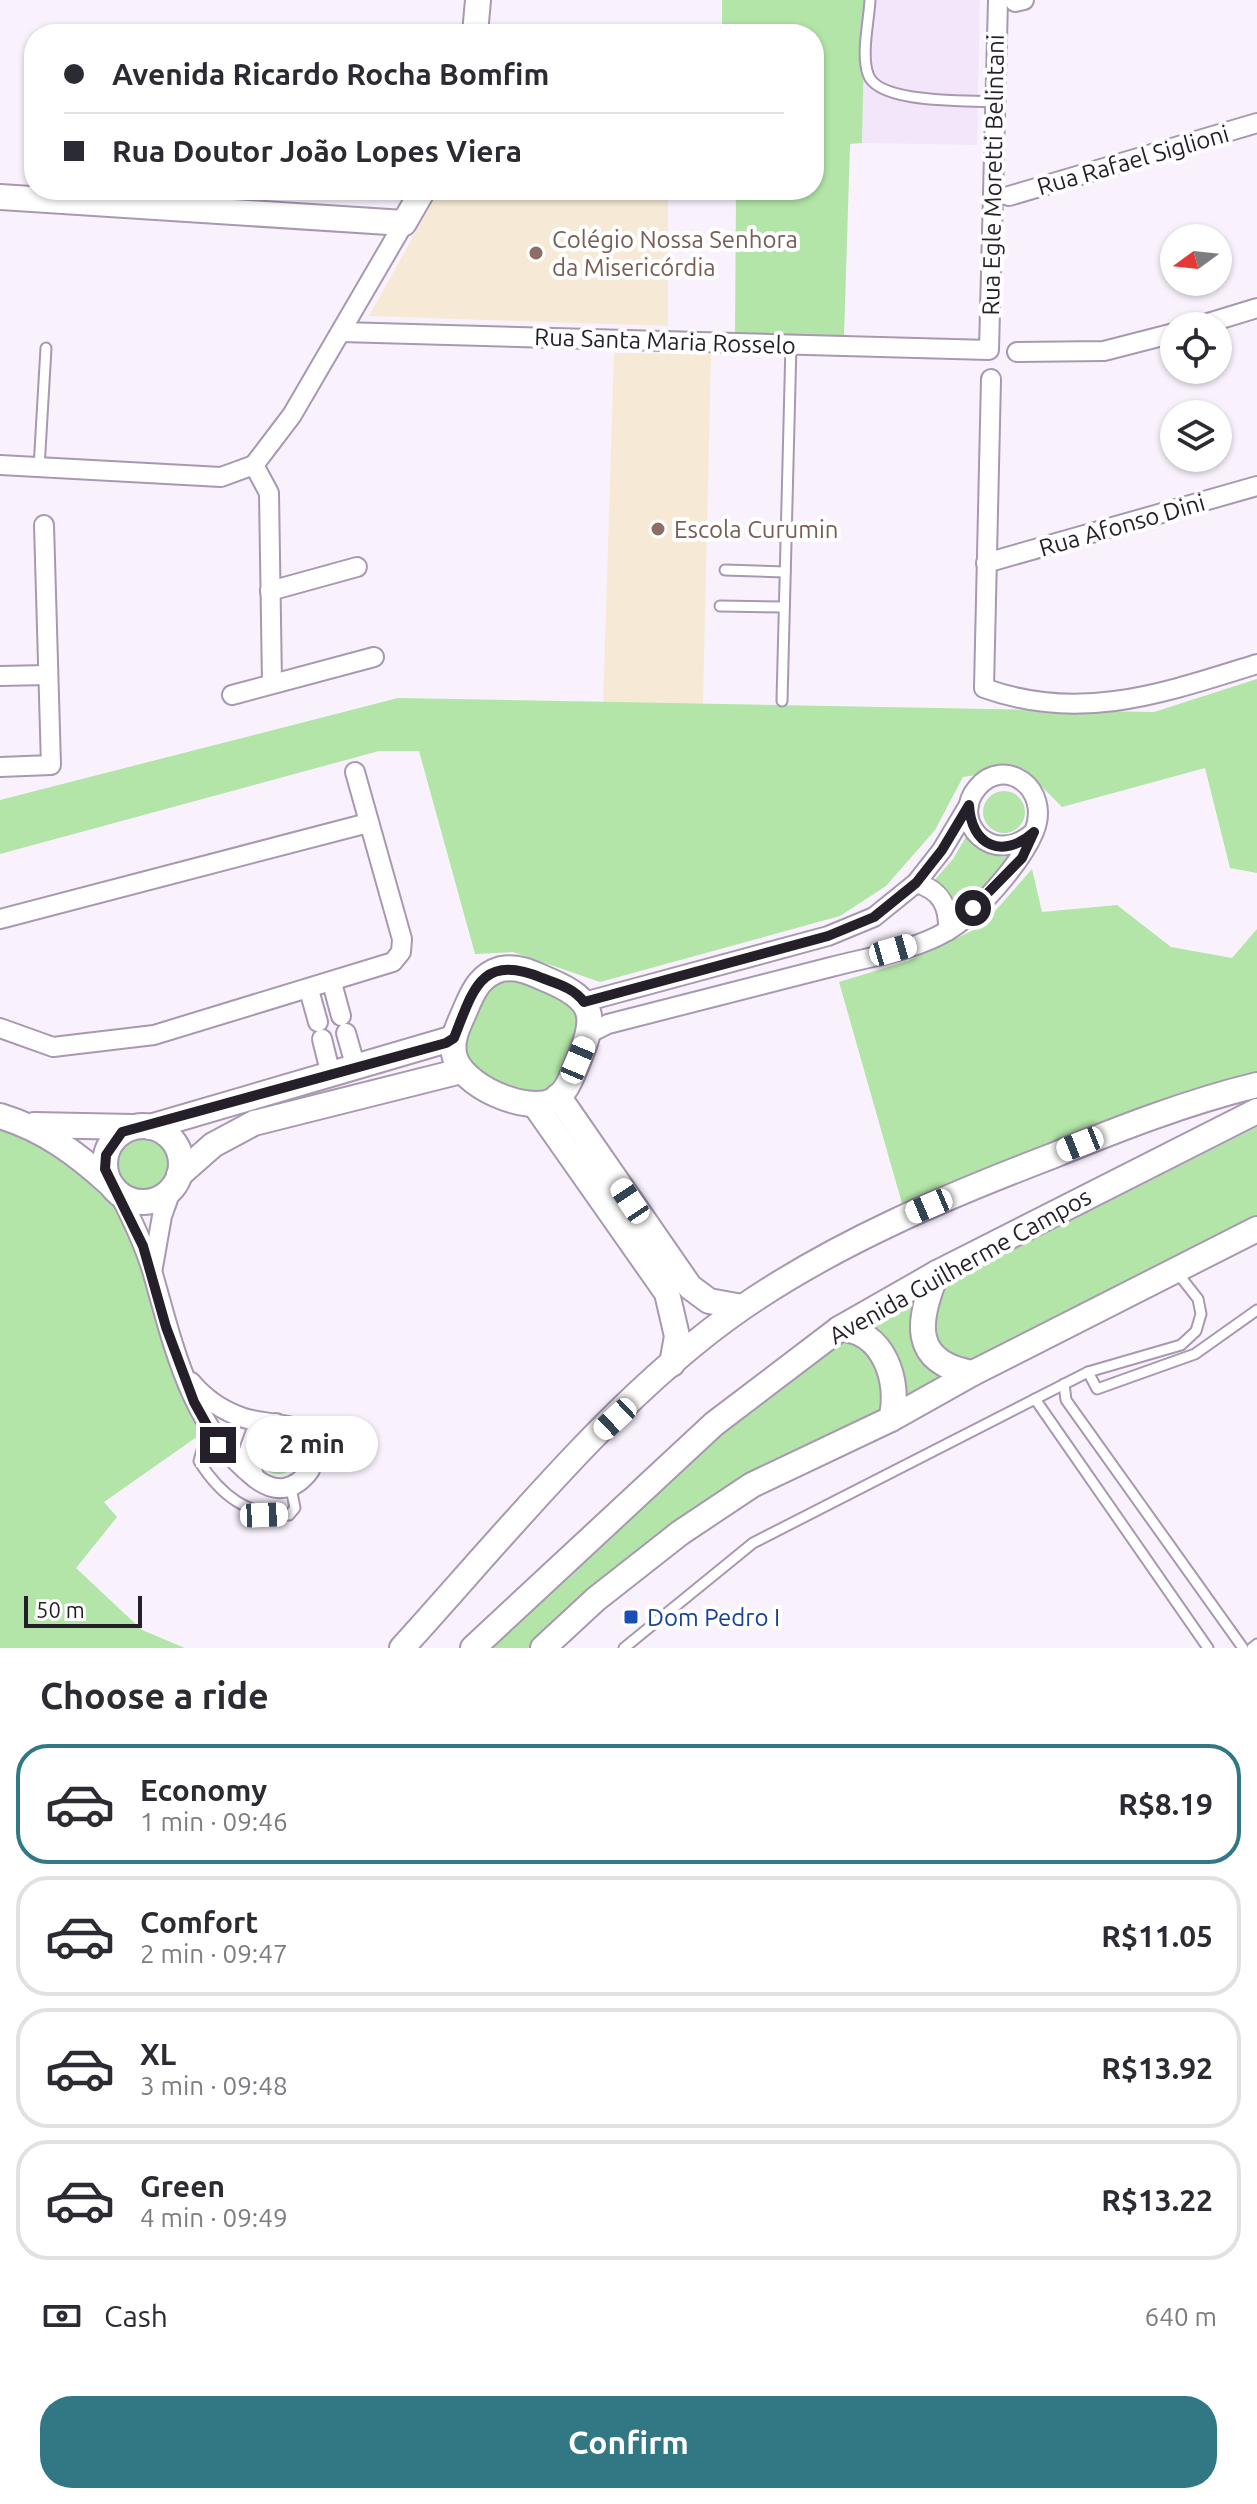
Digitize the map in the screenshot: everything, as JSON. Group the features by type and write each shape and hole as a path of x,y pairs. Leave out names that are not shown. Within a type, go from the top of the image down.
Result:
{"street":[{"path":"476,24 478,0"},
{"name":"Rua Egle Moretti Belintani","path":"989,350 995,102 1012,1"},
{"name":"Rua Rafael Siglioni","path":"1009,196 1257,123"},
{"path":"0,197 24,199"},
{"path":"47,200 404,223"},
{"path":"0,465 221,477 254,465 292,415 417,200"},
{"path":"1232,316 1257,308"},
{"name":"Rua Santa Maria Rosselo","path":"341,332 989,350"},
{"path":"1017,352 1104,351 1160,337"},
{"path":"991,379 984,688 1018,700 1107,703 1149,698 1257,664"},
{"path":"254,465 269,493 272,683"},
{"name":"Rua Afonso Dini","path":"986,563 1257,486"},
{"path":"0,767 51,765 44,525"},
{"path":"270,591 357,567"},
{"path":"232,695 374,657"},
{"path":"0,676 48,675"},
{"path":"0,1028 53,1047 154,1035 393,962 401,952 402,939 355,772"},
{"path":"584,1002 851,928 894,903 916,883 942,850 977,788 991,778 1010,776 1026,783 1038,797 1040,815 1022,858 1001,883 948,931 875,955 608,1024 590,1033"},
{"path":"969,805 970,821 977,835 990,845 1014,846 1034,832"},
{"path":"0,919 368,823"},
{"path":"916,883 942,898 948,931"},
{"path":"501,969 522,969 570,989 584,1002 589,1014 590,1033 567,1087 547,1101 523,1104 470,1082 455,1059 454,1038 478,983 501,969"},
{"path":"332,983 356,1068"},
{"path":"309,990 331,1075"},
{"path":"187,1378 206,1397 228,1412 293,1425 311,1445 310,1470 291,1488 278,1489 255,1478 235,1463 208,1429 194,1402 164,1321 153,1273 114,1188 106,1155 112,1142 122,1132 454,1038"},
{"path":"28,1124 75,1154 132,1201 147,1202 161,1197 213,1145 254,1123 461,1071"},
{"path":"402,1648 596,1437 672,1364 742,1307 827,1256 968,1189 1105,1135 1257,1085"},
{"path":"547,1101 690,1287 709,1301 742,1307"},
{"path":"547,1101 553,1125 667,1293 677,1336 672,1364"},
{"name":"Avenida Guilherme Campos","path":"473,1648 714,1424 839,1329 937,1273 1257,1111"},
{"path":"0,1116 28,1124 143,1126 172,1139 178,1150 175,1182 162,1216 153,1273"},
{"path":"543,1648 596,1599 680,1533 752,1485 891,1419 973,1373 1257,1229"},
{"path":"937,1273 921,1319 924,1340 936,1361 973,1373"},
{"path":"839,1329 853,1329 870,1339 884,1357 895,1380 896,1402 891,1419"},
{"path":"255,1478 247,1456 249,1444 265,1426 276,1423"}],"lane":[{"path":"870,0 866,71 879,90 897,95 995,102"},
{"path":"782,701 791,344"},
{"path":"39,468 46,348"},
{"path":"725,570 785,572"},
{"path":"720,606 784,607"},
{"path":"624,1648 753,1543 1088,1372 1181,1345 1196,1331 1201,1314 1198,1299 1176,1271"},
{"path":"1088,1372 1097,1389 1195,1354 1257,1310"},
{"path":"1064,1384 1066,1400 1243,1648"},
{"path":"1035,1399 1208,1648"},
{"path":"208,1429 199,1461 237,1502 264,1515 289,1515 295,1508 291,1488"},
{"path":"1252,1648 1257,1644"}],"shaded area":[{"path":"865,0 980,0 977,145 862,143"},
{"name":"Colégio Nossa Senhora da Misericórdia","path":"433,200 668,200 668,326 369,316"},
{"name":"Escola Curumin","path":"614,353 711,354 703,705 603,704"}],"green space":[{"path":"722,0 865,0 862,143 850,144 844,337 735,336 736,200 824,200 824,24 722,24"},
{"path":"1257,679 1257,873 1230,868 1205,768 1062,807 1023,768 963,777 935,830 886,886 840,916 600,982 513,952 475,954 419,751 379,751 0,854 0,800 398,698 1154,712"},
{"path":"1004,791 1019,797 1025,812 1019,827 1004,833 989,827 983,812 989,797"},
{"path":"970,830 986,850 1010,858 991,884 956,914 954,900 941,887 931,884 953,859"},
{"path":"1032,869 1042,912 1117,905 1171,947 1232,958 1257,929 1257,1075 903,1207 839,982 908,961 982,926"},
{"path":"514,977 566,998 581,1021 557,1081 548,1090 537,1093 502,1085 475,1074 462,1046 489,985"},
{"path":"0,1116 109,1183 208,1429 104,1502 117,1517 76,1568 142,1630 185,1648 0,1648"},
{"path":"1257,1127 1257,1216 976,1362 951,1358 933,1338 933,1310 946,1283"},
{"path":"136,1133 148,1133 164,1142 171,1152 171,1176 164,1186 148,1195 136,1195 116,1181 111,1170 111,1158 125,1138"},
{"path":"927,1284 915,1318 957,1375 900,1410 857,1325"},
{"path":"845,1333 880,1361 885,1418 796,1461 535,1648 481,1648 714,1432"},
{"path":"278,1434 292,1440 298,1454 292,1468 278,1474 264,1468 258,1454 264,1440"}],"place":[{"name":"Colégio Nossa Senhora da Misericórdia","path":"536,253"},
{"name":"Escola Curumin","path":"658,529"},
{"name":"Dom Pedro I","path":"631,1617"}],"route":[{"path":"218,1445 194,1402 171,1344 143,1246 119,1194 109,1183 105,1169 106,1155 112,1142 122,1132 136,1126 150,1127 446,1043 454,1038 478,983 488,974 501,969 522,969 570,989 584,1002 851,928 874,917 916,883 942,850 969,805 970,821 977,835 990,845 1006,848 1022,843 1034,832 1022,858 1001,883 973,908"}]}
